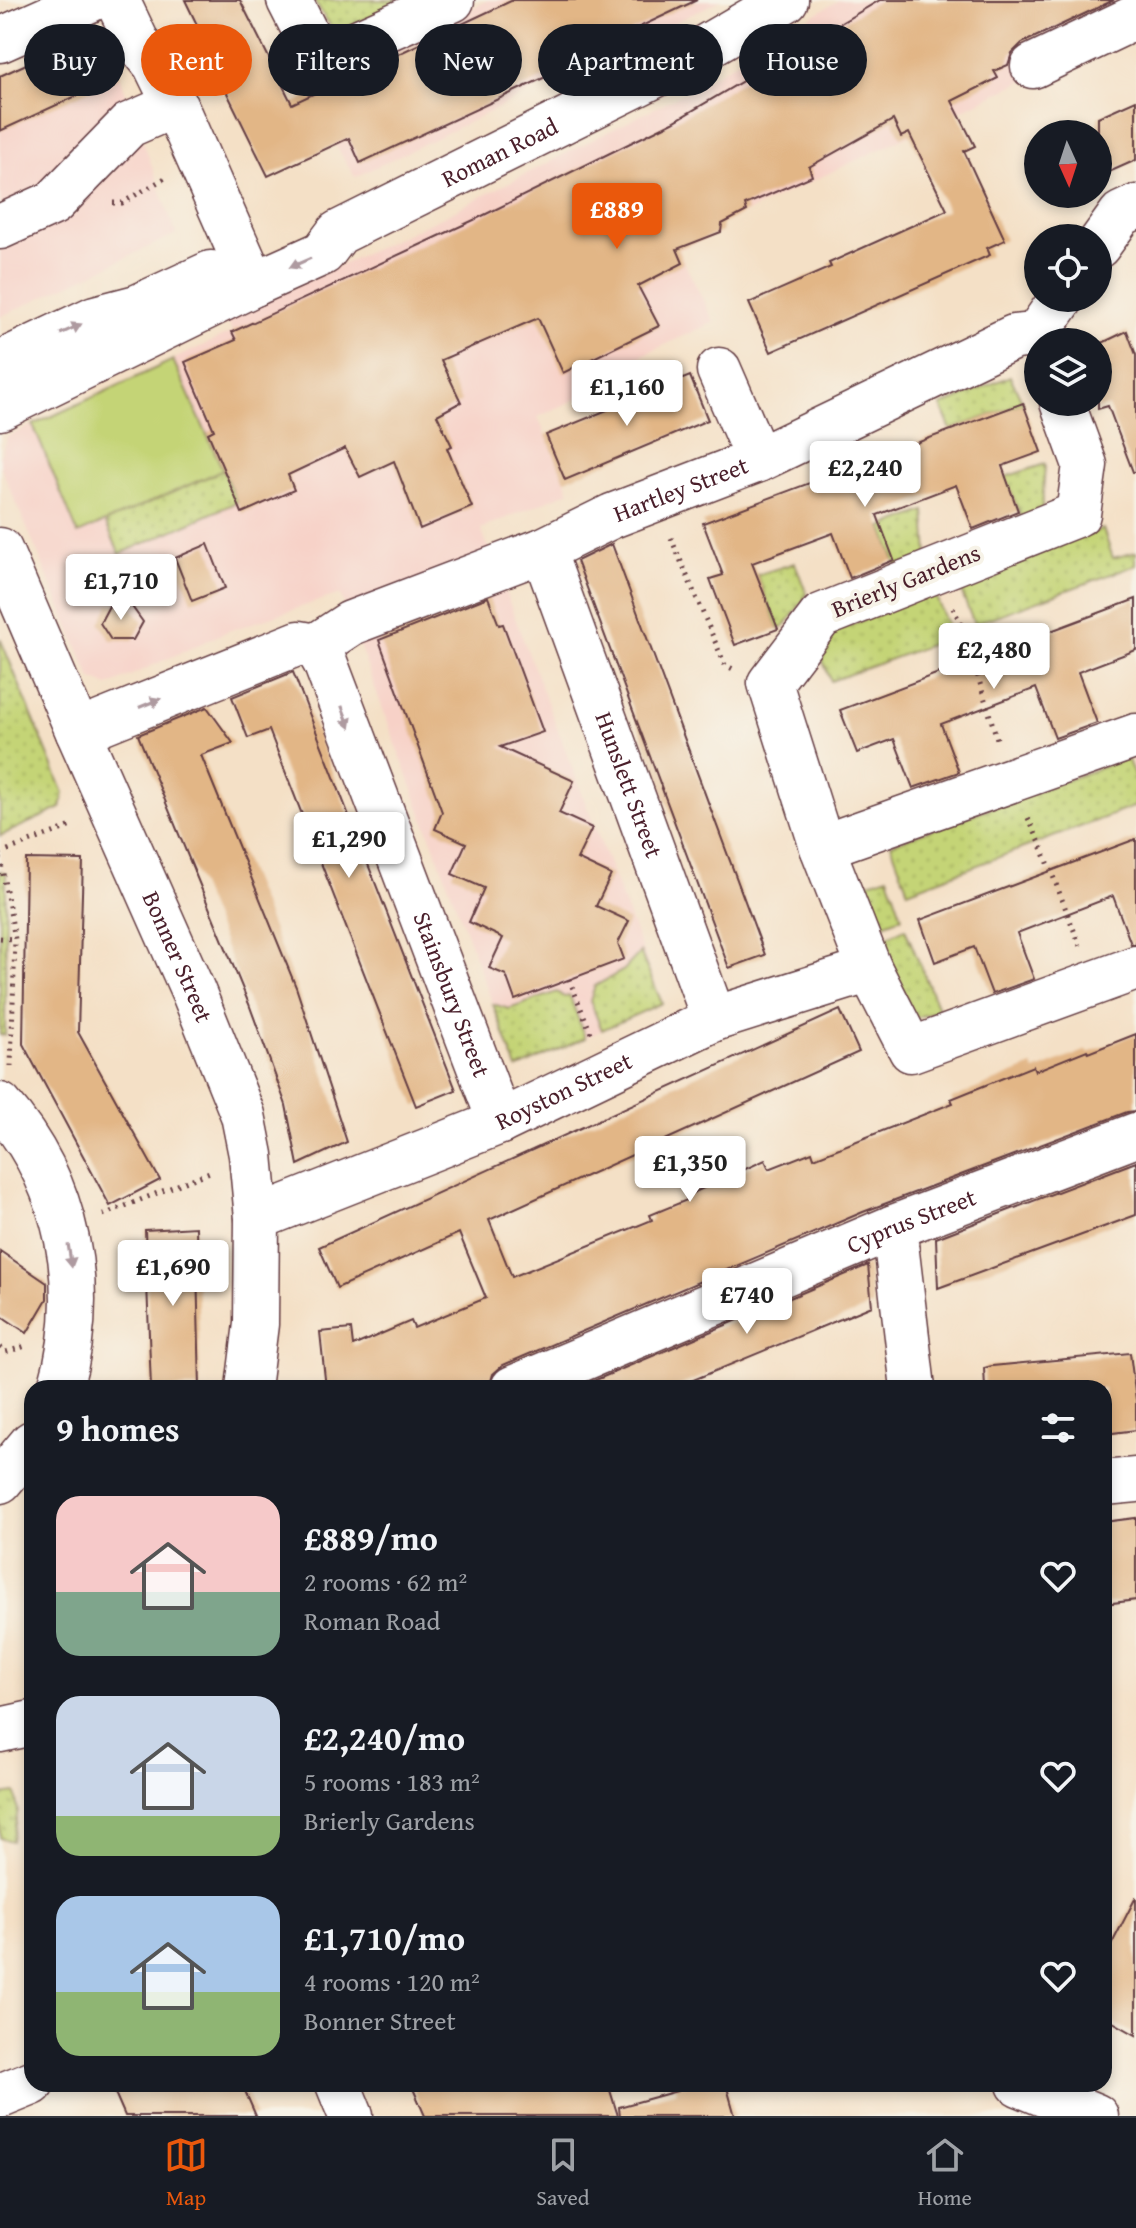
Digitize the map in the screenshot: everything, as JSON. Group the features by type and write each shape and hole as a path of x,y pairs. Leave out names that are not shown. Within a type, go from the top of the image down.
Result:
{"street":[{"path":"0,40 90,0"},
{"path":"117,0 137,42 155,64 168,108 248,271"},
{"path":"289,0 319,59 452,0"},
{"name":"Roman Road","path":"0,363 95,318 248,271 323,253 338,233 666,70 786,0"},
{"path":"1033,66 1136,17"},
{"path":"0,227 53,203 129,125 168,108"},
{"path":"1112,227 1121,214 1136,207"},
{"name":"Roman Road","path":"0,408 248,271"},
{"name":"Hartley Street","path":"316,646 351,623 543,550 612,516 739,467 1014,337 1024,338"},
{"path":"719,370 739,467"},
{"name":"Brierly Gardens","path":"770,683 821,616 1078,514 1085,465 1067,416"},
{"name":"Bonner Street","path":"0,550 226,1069 243,1115 251,1155 257,1218 256,1324 249,1380"},
{"name":"Hunslett Street","path":"543,550 714,1019"},
{"path":"78,732 299,643 316,646"},
{"name":"Stainsbury Street","path":"316,646 325,662 500,1122"},
{"path":"770,683 822,847 870,970 911,1050 1136,968"},
{"path":"822,847 1136,736"},
{"name":"Royston Street","path":"257,1218 500,1122 714,1019 870,970"},
{"path":"4,1090 21,1130 40,1160 66,1233 74,1309 62,1380"},
{"name":"Cyprus Street","path":"532,1380 894,1227 1136,1135"},
{"path":"894,1227 912,1380"},
{"path":"0,1481 24,1452"},
{"path":"1112,1482 1136,1480"},
{"path":"0,2096 24,2086"},
{"path":"341,2092 351,2116"},
{"path":"1038,2092 1096,2116"}],"path":[{"path":"662,498 672,543 725,665 770,683"},
{"path":"4,1090 13,1063 15,939 0,856 114,810"},
{"path":"0,938 15,939"},
{"path":"569,979 606,1071"},
{"path":"66,1233 251,1155"}],"shaded area":[{"path":"488,0 721,0 671,24 538,24 538,88 355,177 306,96 399,96 399,45 415,37 415,96 522,96 522,24 441,24"},
{"path":"839,0 1136,0 1136,27 722,224 721,232 678,250 714,322 632,360 636,371 538,417 570,491 481,529 662,1003 517,1069 340,594 228,631 108,686 91,678 0,465 0,457 7,437 232,332 226,319 438,219 678,96 723,96 723,70 739,60 739,96 867,96 867,24 799,24"},
{"path":"125,90 176,234 0,317 0,131 76,96 125,96"}],"green space":[{"path":"313,0 411,0 354,24 330,24"},
{"path":"173,360 223,470 78,534 33,425"},
{"path":"1010,376 1023,403 951,430 941,406"},
{"path":"1045,464 1042,510 1022,519 1005,477"},
{"path":"223,470 237,502 120,554 105,522"},
{"path":"925,511 928,556 897,566 882,527"},
{"path":"1103,529 1113,558 1136,552 1136,565 974,624 957,581"},
{"path":"795,563 807,595 784,627 778,629 757,575"},
{"path":"934,592 952,637 831,681 820,654 833,632"},
{"path":"0,638 64,793 61,808 0,836"},
{"path":"1127,758 1136,781 1136,806 908,891 891,844"},
{"path":"0,871 6,873 5,1035 0,1035"},
{"path":"888,876 902,917 878,926 863,884"},
{"path":"905,928 939,1011 914,1018 882,939"},
{"path":"640,952 662,1003 602,1030 590,1001 595,986 624,970"},
{"path":"557,992 564,997 570,996 585,1038 517,1069 493,1004 509,1009"},
{"path":"15,1793 18,1811 12,1841 0,1838 0,1795"}],"building":[{"path":"185,0 240,0 252,24 197,24"},
{"path":"513,0 697,0 646,24 538,24 538,80 522,88 522,24 462,24"},
{"path":"880,0 1114,0 1022,43 1012,53 1008,65 994,71 998,78 952,101 975,146 964,151 1005,240 987,248 990,255 771,352 749,303 947,210 909,133 901,137 893,120 809,167 812,176 745,205 747,211 722,224 721,232 677,249 683,263 638,286 659,326 563,373 538,318 441,360 461,402 437,415 452,446 447,448 472,507 420,529 394,461 360,477 345,448 288,475 294,490 242,513 208,433 214,430 185,362 236,340 232,332 476,219 673,122 717,96 723,96 723,93 739,83 739,96 867,96 867,24 839,24"},
{"path":"252,24 268,56 268,96 288,96 292,104 309,96 399,96 399,54 415,46 415,96 505,96 360,163 349,138 268,176 229,96 252,96"},
{"path":"24,65 24,96 76,96 0,131 0,76"},
{"path":"1136,100 1136,160 1112,171 1112,120 1098,120 1098,117"},
{"path":"1127,331 1136,355 1136,472 1133,472 1112,416 1112,338"},
{"path":"690,376 708,420 565,480 546,435"},
{"path":"1023,403 1024,416 1028,416 1041,452 1002,466 1018,511 973,529 956,485 877,515 894,560 850,578 833,533 752,563 778,629 735,645 710,579 723,575 703,523"},
{"path":"208,544 225,588 192,601 175,558"},
{"path":"612,544 765,955 729,968 577,561"},
{"path":"488,597 499,625 503,624 543,732 500,747 574,781 559,813 592,828 577,859 611,875 596,906 629,921 618,943 624,959 515,1000 506,975 489,968 503,938 469,922 484,888 452,874 466,843 435,829 442,812 379,640"},
{"path":"1136,599 1136,650 1078,672 1097,723 1055,738 1036,688 941,724 959,772 913,788 894,739 857,753 840,710"},
{"path":"110,604 130,604 143,622 133,640 111,640 100,623"},
{"path":"293,672 456,1090 416,1106 269,730 248,738 232,697"},
{"path":"207,707 233,743 201,755 296,987 347,1142 298,1165 286,1105 249,1004 138,735"},
{"path":"1136,839 1136,944 1131,944 1113,896 1017,933 1034,979 992,994 974,947 935,962 920,920"},
{"path":"26,859 83,860 78,1032 160,1180 110,1206 23,1044"},
{"path":"840,1010 859,1052 489,1220 512,1277 652,1220 650,1215 687,1200 686,1196 765,1160 769,1169 812,1152 814,1158 953,1103 951,1099 1033,1066 1035,1071 1136,1034 1136,1111 863,1212 503,1365 491,1380 325,1380 320,1332 351,1329 353,1346 411,1321 414,1328 486,1298 459,1233 337,1288 319,1247"},
{"path":"1136,1162 1136,1215 938,1288 936,1238"},
{"path":"196,1227 200,1380 151,1380 145,1230"},
{"path":"0,1251 47,1283 47,1299 27,1333 0,1315"},
{"path":"868,1265 872,1306 693,1380 596,1380"},
{"path":"1130,1353 1136,1430 1112,1433 1112,1380 985,1380 984,1368"},
{"path":"1136,1518 1136,1600 1112,1603 1112,1521"},
{"path":"1136,1897 1136,2035 1112,2022 1112,1944"},
{"path":"246,2092 256,2116 125,2116 115,2093"},
{"path":"414,2092 610,2092 618,2116 425,2116"},
{"path":"673,2092 728,2092 735,2116 620,2116 619,2107"}]}
